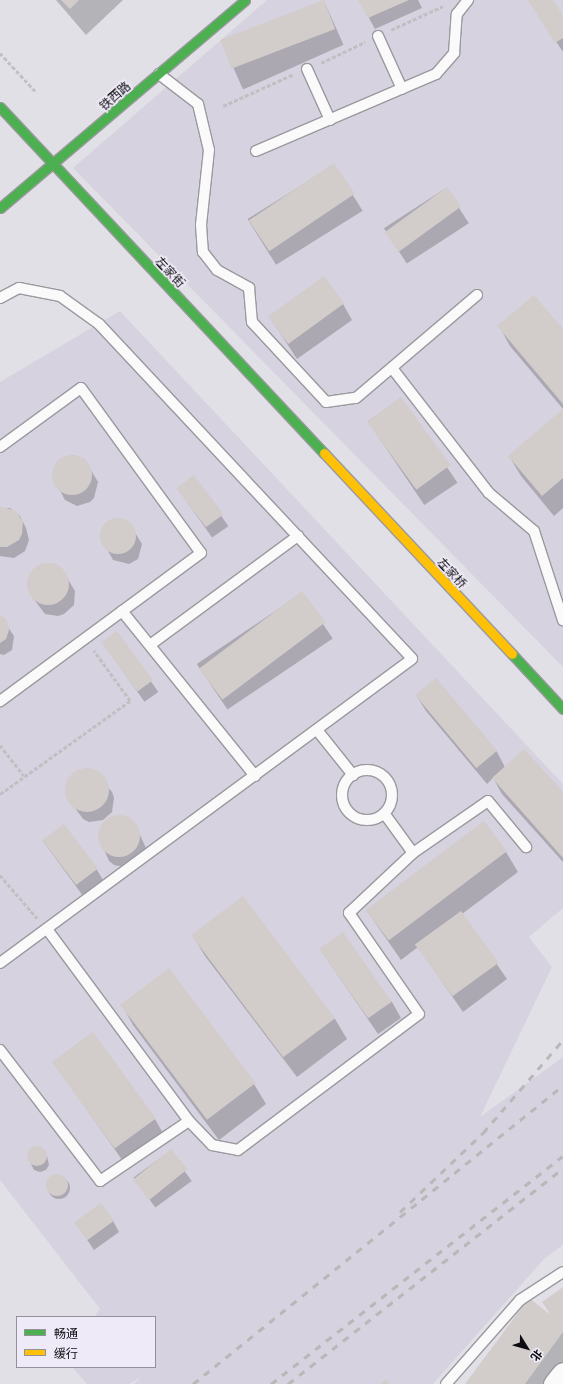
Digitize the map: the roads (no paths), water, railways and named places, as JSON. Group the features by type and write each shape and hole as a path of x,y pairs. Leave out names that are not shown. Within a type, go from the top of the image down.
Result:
{"main road":[{"name":"铁西路","path":"0,208 54,164 245,0"},
{"name":"左家街","path":"0,107 323,453"},
{"name":"左家桥","path":"323,453 563,709"}],"street":[{"path":"554,1384 563,1373"}],"lane":[{"path":"256,151 436,74 454,53 457,15 468,0"},
{"path":"378,36 402,89"},
{"path":"307,69 330,120"},
{"path":"159,74 198,104 209,150 201,225 203,252 218,270 249,288 252,322 326,402 356,398 477,295"},
{"path":"0,298 20,288 60,296 99,324 412,659 0,963"},
{"path":"392,368 489,493 534,531 563,620"},
{"path":"0,447 81,388 201,553 0,701"},
{"path":"150,645 298,536"},
{"path":"122,611 255,776"},
{"path":"317,730 353,775"},
{"path":"369,770 384,776 392,791 392,800 384,813 367,821 351,816 345,809 342,794 344,786 353,775 369,770"},
{"path":"47,929 189,1121 212,1145 238,1150 419,1014 349,913 413,853 488,801 526,847"},
{"path":"384,813 413,853"},
{"path":"0,1050 100,1181 189,1121"},
{"path":"446,1384 520,1300 563,1272"}],"railway":[{"path":"400,1212 483,1133 563,1040"},
{"path":"193,1384 563,1085"},
{"path":"271,1384 563,1156"},
{"path":"288,1384 563,1168"}]}
